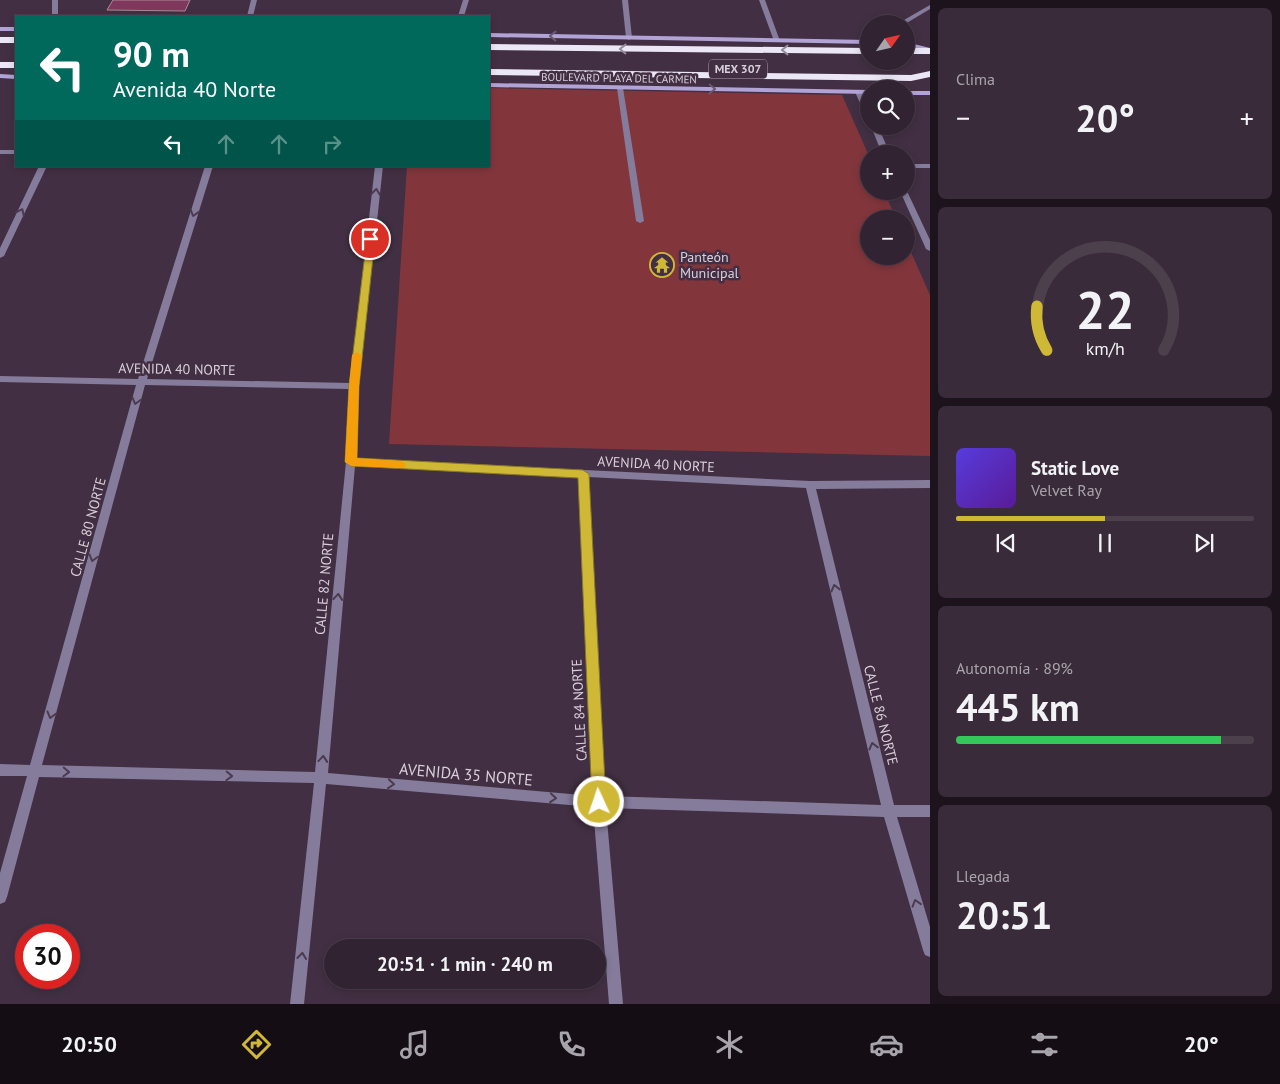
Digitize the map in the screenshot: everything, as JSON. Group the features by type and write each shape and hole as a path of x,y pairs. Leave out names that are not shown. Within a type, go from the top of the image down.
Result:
{"highway":[{"path":"0,40 15,40"},
{"name":"MEX 307","path":"490,47 860,51"},
{"path":"915,51 930,50"},
{"path":"0,56 15,56"},
{"name":"MEX 307","path":"490,64 930,73"},
{"path":"0,65 15,65"},
{"path":"490,72 911,78 930,73"}],"main road":[{"path":"0,29 15,29"},
{"path":"490,36 860,42"},
{"path":"915,46 930,50"},
{"path":"0,76 15,77"},
{"name":"BOULEVARD PLAYA DEL CARMEN","path":"490,85 858,92"},
{"path":"915,93 930,94"}],"street":[{"path":"55,0 55,15"},
{"path":"250,15 254,0"},
{"path":"461,15 466,0"},
{"path":"625,0 629,38"},
{"path":"762,0 777,41"},
{"path":"915,15 930,6"},
{"path":"620,88 640,221"},
{"path":"858,92 860,96"},
{"path":"0,152 15,152"},
{"path":"915,166 930,166"},
{"path":"0,256 43,167"},
{"name":"CALLE 80 NORTE","path":"0,897 141,382 209,167"},
{"name":"CALLE 82 NORTE","path":"296,1004 321,778 351,462 354,386 379,167"},
{"path":"908,200 930,249"},
{"name":"AVENIDA 40 NORTE","path":"0,379 354,386"},
{"name":"AVENIDA 40 NORTE","path":"351,462 810,485 930,484"},
{"name":"CALLE 84 NORTE","path":"583,474 599,802 616,1004"},
{"name":"CALLE 86 NORTE","path":"810,485 889,811 930,950"},
{"name":"AVENIDA 35 NORTE","path":"0,770 321,778 599,802 930,811"}],"shaded area":[{"path":"490,88 842,95 864,145 860,145 860,200 888,200 892,210 860,210 860,265 915,265 915,261 930,295 930,456 389,444 407,167 490,167"}],"building":[{"path":"113,0 190,0 185,11 107,10"}],"slow traffic":[{"path":"357,355 351,462 400,465"}],"place":[{"name":"Panteón Municipal","path":"662,265"}],"route":[{"path":"370,239 354,386 351,462 583,474 599,802"}]}
